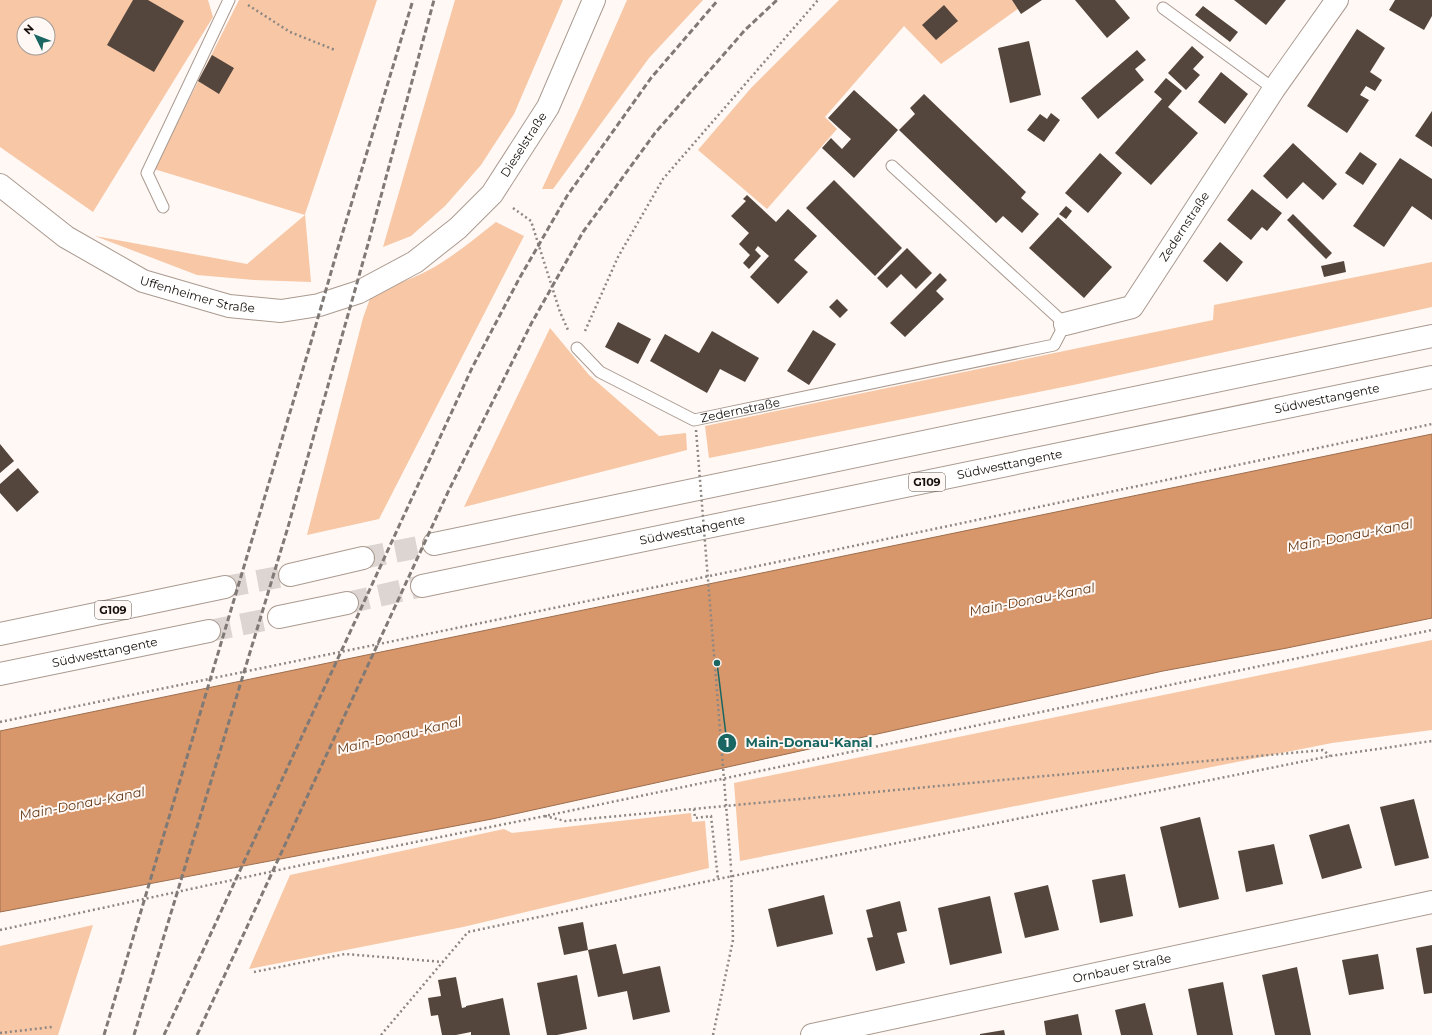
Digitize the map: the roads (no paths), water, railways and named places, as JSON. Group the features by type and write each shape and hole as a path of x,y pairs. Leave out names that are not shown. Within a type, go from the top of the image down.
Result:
{"main road":[{"name":"Dieselstraße","path":"415,262 458,228 492,194 548,107 594,0"},
{"name":"Zedernstraße","path":"1065,324 1132,307 1274,89 1337,0"},
{"name":"Uffenheimer Straße","path":"0,184 66,237 143,281 229,306 281,311 319,305 359,292 415,262"},
{"path":"434,544 1432,336"},
{"name":"Südwesttangente","path":"422,586 1432,377"},
{"path":"290,575 363,558"},
{"name":"G109","path":"0,634 225,587"},
{"path":"279,617 347,603"},
{"name":"Südwesttangente","path":"0,674 209,631"},
{"name":"Ornbauer Straße","path":"812,1035 1432,902"}],"lane":[{"path":"163,207 146,173 229,0"},
{"path":"1163,8 1274,89"},
{"path":"892,166 1065,324"},
{"name":"Zedernstraße","path":"577,348 600,372 694,420 1054,346 1065,324"}],"water":[{"path":"1432,434 1432,618 1287,648 1163,671 492,819 0,912 0,731"}],"tunnel":[{"path":"363,558 434,544"},
{"path":"225,587 290,575"},
{"path":"347,603 422,586"},
{"path":"209,631 279,617"}],"railway":[{"path":"104,1035 413,0"},
{"path":"134,1035 288,527 368,244 434,0"},
{"path":"164,1035 472,368 519,279 567,196 651,78 718,0"},
{"path":"197,1035 448,492 531,324 583,232 655,133 745,30 777,0"}],"place":[{"name":"Main-Donau-Kanal","path":"717,663"}]}
